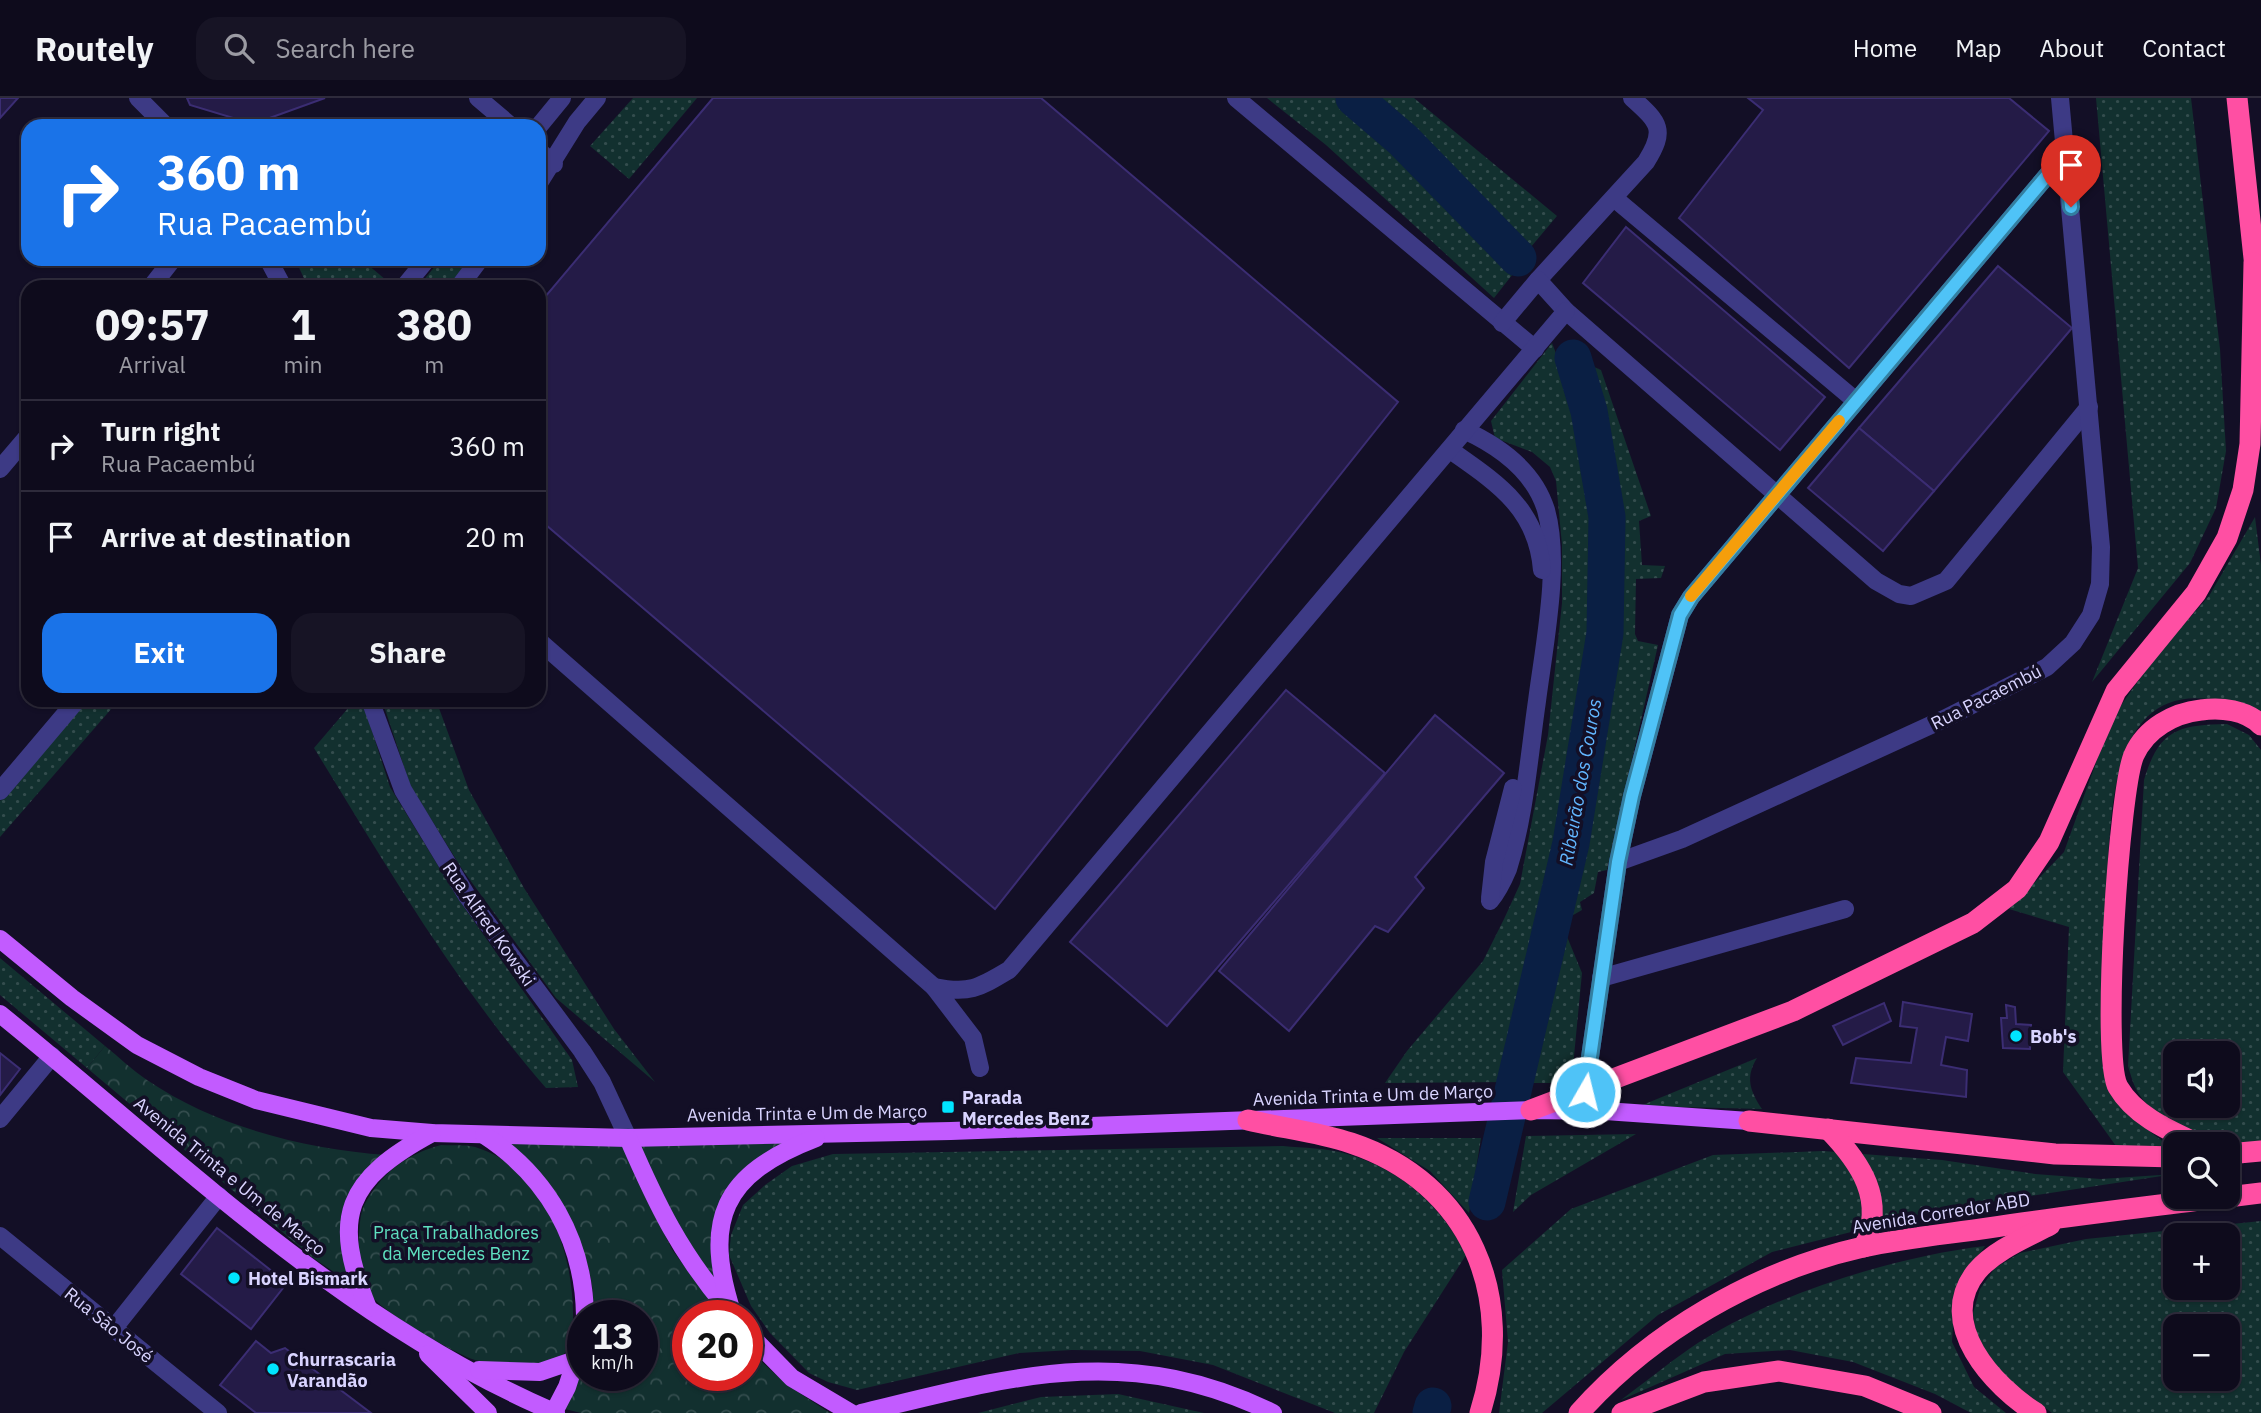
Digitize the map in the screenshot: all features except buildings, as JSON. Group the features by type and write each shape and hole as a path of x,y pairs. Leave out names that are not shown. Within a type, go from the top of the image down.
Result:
{"highway":[{"path":"2237,98 2261,317"},
{"path":"1525,1111 1585,1092 1805,1006 1973,923 2017,889 2049,842 2116,691 2196,593 2227,538 2243,490 2250,444 2254,262"},
{"path":"2176,1132 2139,1112 2117,1085 2111,1072 2110,989 2125,802 2134,755 2154,729 2181,712 2220,707 2255,719 2261,725"},
{"path":"1248,1120 1351,1143 1388,1159 1414,1175 1439,1198 1464,1232 1478,1258 1491,1296 1494,1346 1480,1413"},
{"path":"1749,1121 2055,1154 2163,1157"},
{"path":"1828,1129 1859,1166 1872,1197 1873,1227 1864,1247"},
{"path":"2240,1153 2261,1151"},
{"name":"Avenida Corredor ABD","path":"2240,1195 2261,1193"},
{"name":"Avenida Corredor ABD","path":"1579,1413 1614,1377 1688,1320 1764,1280 1864,1247 2066,1216 2163,1204"},
{"path":"2036,1413 1987,1373 1969,1342 1963,1312 1967,1290 1976,1272 1994,1256 2066,1216"},
{"path":"1622,1413 1704,1382 1779,1371 1865,1386 1931,1413"}],"main road":[{"name":"Avenida Trinta e Um de Março","path":"0,939 72,998 137,1045 199,1077 256,1100 371,1128 432,1133 628,1138 1525,1111 1605,1111 1749,1121"},
{"name":"Avenida Trinta e Um de Março","path":"0,1014 296,1260 413,1339 554,1413"},
{"path":"369,1309 348,1246 353,1204 368,1179 388,1160 432,1133"},
{"path":"483,1134 521,1161 552,1201 580,1273 583,1300"},
{"path":"730,1300 719,1263 719,1241 728,1204 738,1185 762,1163 826,1134"},
{"path":"628,1138 674,1237 721,1300"},
{"path":"413,1339 488,1413"},
{"path":"763,1348 792,1378 851,1413"},
{"path":"468,1369 541,1372 567,1363"},
{"path":"862,1413 976,1385 1058,1371 1089,1370 1172,1378 1242,1398 1273,1413"},
{"path":"554,1413 567,1384"}],"street":[{"path":"138,98 159,119"},
{"path":"478,98 503,119"},
{"path":"545,119 562,98"},
{"path":"546,174 577,122 597,98"},
{"path":"1236,98 1535,349"},
{"path":"1502,323 1646,162 1660,140 1659,128 1648,112 1632,98"},
{"name":"Rua Pacaembú","path":"1618,862 1682,839 1944,719 2046,667 2073,643 2091,615 2100,584 2101,547 2060,98"},
{"path":"1585,1092 1618,862 1632,796 1680,615 1691,597 2066,153"},
{"path":"546,157 554,164"},
{"path":"1614,198 1856,401"},
{"path":"156,280 167,266"},
{"path":"410,280 422,266"},
{"path":"1538,280 1566,311 1876,581 1899,594 1911,596 1946,581 2089,407"},
{"path":"934,987 956,991 975,990 1009,970 1566,311"},
{"path":"1450,450 1501,486 1527,515 1540,551 1541,618 1521,755 1494,862 1490,901 1501,886 1508,866 1528,768 1549,606 1551,546 1546,510 1532,482 1514,460 1486,440 1464,430"},
{"path":"0,469 21,444"},
{"path":"546,646 934,987 973,1038 980,1068"},
{"path":"0,791 71,707"},
{"name":"Rua Alfred Kowski","path":"373,707 403,790 467,896 582,1051 602,1082 628,1138"},
{"path":"1601,978 1845,909"},
{"path":"0,1119 52,1056"},
{"path":"114,1328 219,1196"},
{"name":"Rua São José","path":"0,1236 219,1413"}],"green space":[{"path":"633,98 697,98 629,179 590,146"},
{"path":"1267,98 1337,98 1393,144 1516,270 1494,298 1326,145"},
{"path":"1366,98 1414,98 1557,216 1525,254 1408,132"},
{"path":"2096,98 2191,98 2220,349 2226,451 2216,508 2190,563 2092,682 2138,568"},
{"path":"298,266 369,266 386,280 305,280"},
{"path":"435,266 468,266 456,280 424,280"},
{"path":"1552,343 1580,416 1599,519 1597,639 1560,847 1509,1082 1385,1083 1407,1051 1483,961 1520,884 1548,735 1562,603 1562,545 1556,481 1550,467 1532,452 1495,438 1491,421"},
{"path":"1581,361 1601,370 1651,516 1639,521 1642,565 1665,566 1661,578 1636,579 1635,634 1638,641 1658,645 1607,870 1598,872 1594,893 1580,902 1582,910 1561,922 1582,973 1572,1077 1559,1083 1522,1083 1574,850 1609,636 1614,513 1596,411"},
{"path":"2255,517 2261,565 2261,714 2208,699 2169,703 2142,722 2125,753 2115,792 2103,968 2103,1065 2116,1095 2142,1125 2163,1141 2163,1148 2116,1146 2063,1072 2069,927 2009,909 2064,852 2112,718 2155,657 2209,596"},
{"path":"80,707 113,707 0,837 0,801"},
{"path":"349,707 364,707 390,787 459,900 572,1060 578,1087 546,1088 481,1007 423,923 314,748"},
{"path":"384,707 439,707 469,790 524,888 614,1029 655,1082 556,998 462,869 410,785"},
{"path":"2227,724 2249,735 2261,750 2261,1145 2240,1144 2240,1132 2190,1132 2164,1118 2240,1118 2240,1041 2163,1041 2163,1117 2139,1093 2128,1066 2144,780 2156,750 2164,741 2172,734 2195,726"},
{"path":"0,958 105,1046 87,1068 0,995"},
{"name":"Praça Trabalhadores da Mercedes Benz","path":"105,1046 141,1076 202,1111 232,1123 293,1141 387,1155 351,1194 350,1283 312,1257 87,1068"},
{"path":"1757,1058 1751,1071 1750,1084 1762,1109 1640,1106"},
{"path":"1636,1134 1531,1195 1513,1212 1526,1136"},
{"path":"1377,1138 1481,1138 1469,1213 1430,1171"},
{"name":"Praça Trabalhadores da Mercedes Benz","path":"504,1139 626,1144 653,1212 673,1251 710,1300 672,1300 672,1391 763,1391 763,1363 787,1385 830,1413 581,1413 565,1409 573,1391 658,1391 658,1300 592,1300 587,1264 579,1241 553,1200"},
{"path":"790,1140 728,1196 725,1300 692,1258 638,1145"},
{"name":"Praça Trabalhadores da Mercedes Benz","path":"441,1145 478,1148 504,1160 525,1178 542,1200 565,1253 571,1282 572,1300 567,1300 567,1350 559,1357 532,1365 475,1360 404,1322 372,1296 363,1275 359,1251 362,1212 382,1180 398,1165 418,1153"},
{"path":"1283,1146 1323,1149 1366,1161 1402,1180 1432,1205 1466,1255 1404,1352 1374,1413 1335,1413 1213,1365 1140,1351 1072,1350 1019,1353 857,1390 828,1382 809,1373 770,1333 763,1323 763,1300 748,1300 729,1255 731,1235 743,1205 792,1166 833,1154"},
{"path":"1823,1151 1942,1160 2035,1174 2101,1179 2163,1176 1938,1210 1772,1252 1658,1315 1542,1413 1499,1413 1508,1342 1502,1270 1571,1209 1713,1155"},
{"path":"2261,1221 2261,1413 2052,1413 1999,1372 1977,1340 1973,1313 1980,1289 1995,1268 2020,1253 2086,1239 2163,1231 2163,1300 2240,1300 2240,1223"},
{"path":"1985,1246 1955,1292 1952,1342 1974,1387 2006,1413 1971,1413 1935,1394 1853,1362 1790,1350 1725,1354 1621,1400 1689,1349 1720,1330 1792,1296 1871,1269 1949,1251"},
{"path":"1118,1394 1204,1413 978,1413 1041,1397"}],"waterway":[{"name":"Ribeirão dos Couros","path":"1354,98 1403,140 1518,258"},
{"name":"Ribeirão dos Couros","path":"1487,1202 1571,843 1605,633 1607,517 1589,411 1573,358"},
{"name":"Ribeirão dos Couros","path":"1431,1413 1433,1406"}],"slow traffic":[{"path":"1691,596 1839,421"}],"place":[{"name":"Bob's","path":"2016,1036"},
{"name":"Parada Mercedes Benz","path":"948,1107"},
{"name":"Hotel Bismark","path":"234,1278"},
{"name":"Churrascaria Varandão","path":"273,1369"}],"route":[{"path":"1585,1092 1618,862 1632,796 1680,615 1691,597 2066,153 2071,207"}]}
